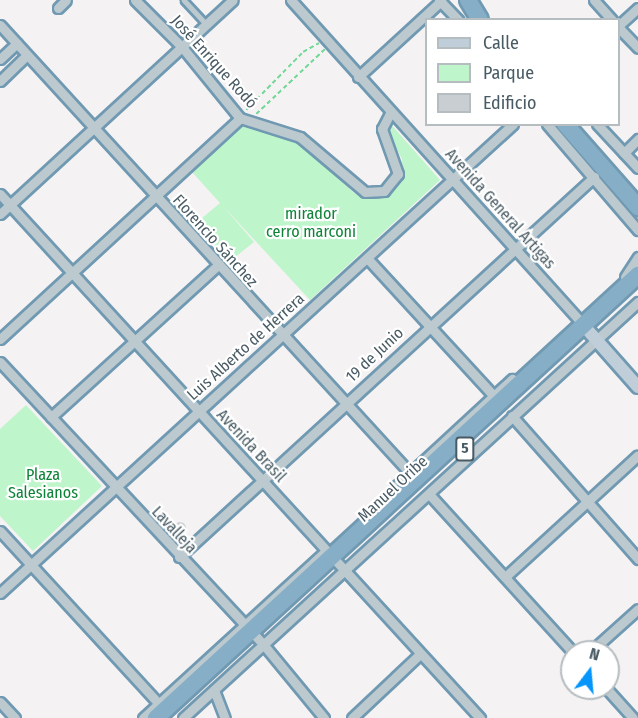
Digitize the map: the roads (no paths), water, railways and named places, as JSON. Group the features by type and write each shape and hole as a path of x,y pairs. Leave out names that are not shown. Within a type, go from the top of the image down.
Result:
{"highway":[{"path":"460,0 468,18"},
{"path":"468,0 479,18"},
{"path":"567,126 638,207"},
{"path":"577,126 638,191"},
{"name":"Manuel Oribe","path":"588,330 638,275"},
{"name":"Manuel Oribe","path":"169,718 253,635 588,330 638,290"},
{"name":"Manuel Oribe","path":"157,711 253,635"}],"main road":[{"name":"Avenida General Artigas","path":"588,330 638,387"}],"street":[{"path":"58,8 66,0"},
{"name":"José Enrique Rodó","path":"135,0 182,46 244,120 300,137 358,189 375,193 390,185 398,174 382,129 390,113"},
{"path":"0,214 233,0"},
{"name":"Avenida General Artigas","path":"291,0 390,113 588,330"},
{"path":"594,0 610,18"},
{"path":"358,77 440,1 456,18"},
{"path":"620,25 638,8"},
{"name":"Florencio Sánchez","path":"0,26 217,266 410,473"},
{"path":"620,29 638,48"},
{"path":"0,59 17,44"},
{"path":"0,81 27,55"},
{"path":"0,339 244,120"},
{"name":"Luis Alberto de Herrera","path":"0,592 511,126"},
{"path":"550,126 638,230"},
{"path":"599,126 638,168"},
{"path":"624,153 638,139"},
{"name":"19 de Junio","path":"179,557 594,177"},
{"name":"Avenida Brasil","path":"0,195 480,718"},
{"name":"Manuel Oribe","path":"253,635 336,561 410,473 494,396 588,330 638,257"},
{"path":"367,258 494,396"},
{"path":"51,417 217,266"},
{"path":"183,718 214,690 253,635 336,561 429,494 512,416 588,330 638,302"},
{"name":"Lavalleja","path":"0,362 253,635 324,718"},
{"path":"512,416 638,559"},
{"path":"505,577 638,455"},
{"path":"429,494 562,640"},
{"path":"0,531 157,711"},
{"path":"603,640 638,609"},
{"path":"352,718 420,654"},
{"path":"214,690 225,718"},
{"path":"617,700 633,718"},
{"path":"0,702 15,718"},
{"name":"Manuel Oribe","path":"143,718 157,711"}],"lane":[{"path":"184,0 206,24"}],"park label":[{"name":"mirador cerro marconi","path":"311,223"},
{"name":"Plaza Salesianos","path":"43,484"}]}
